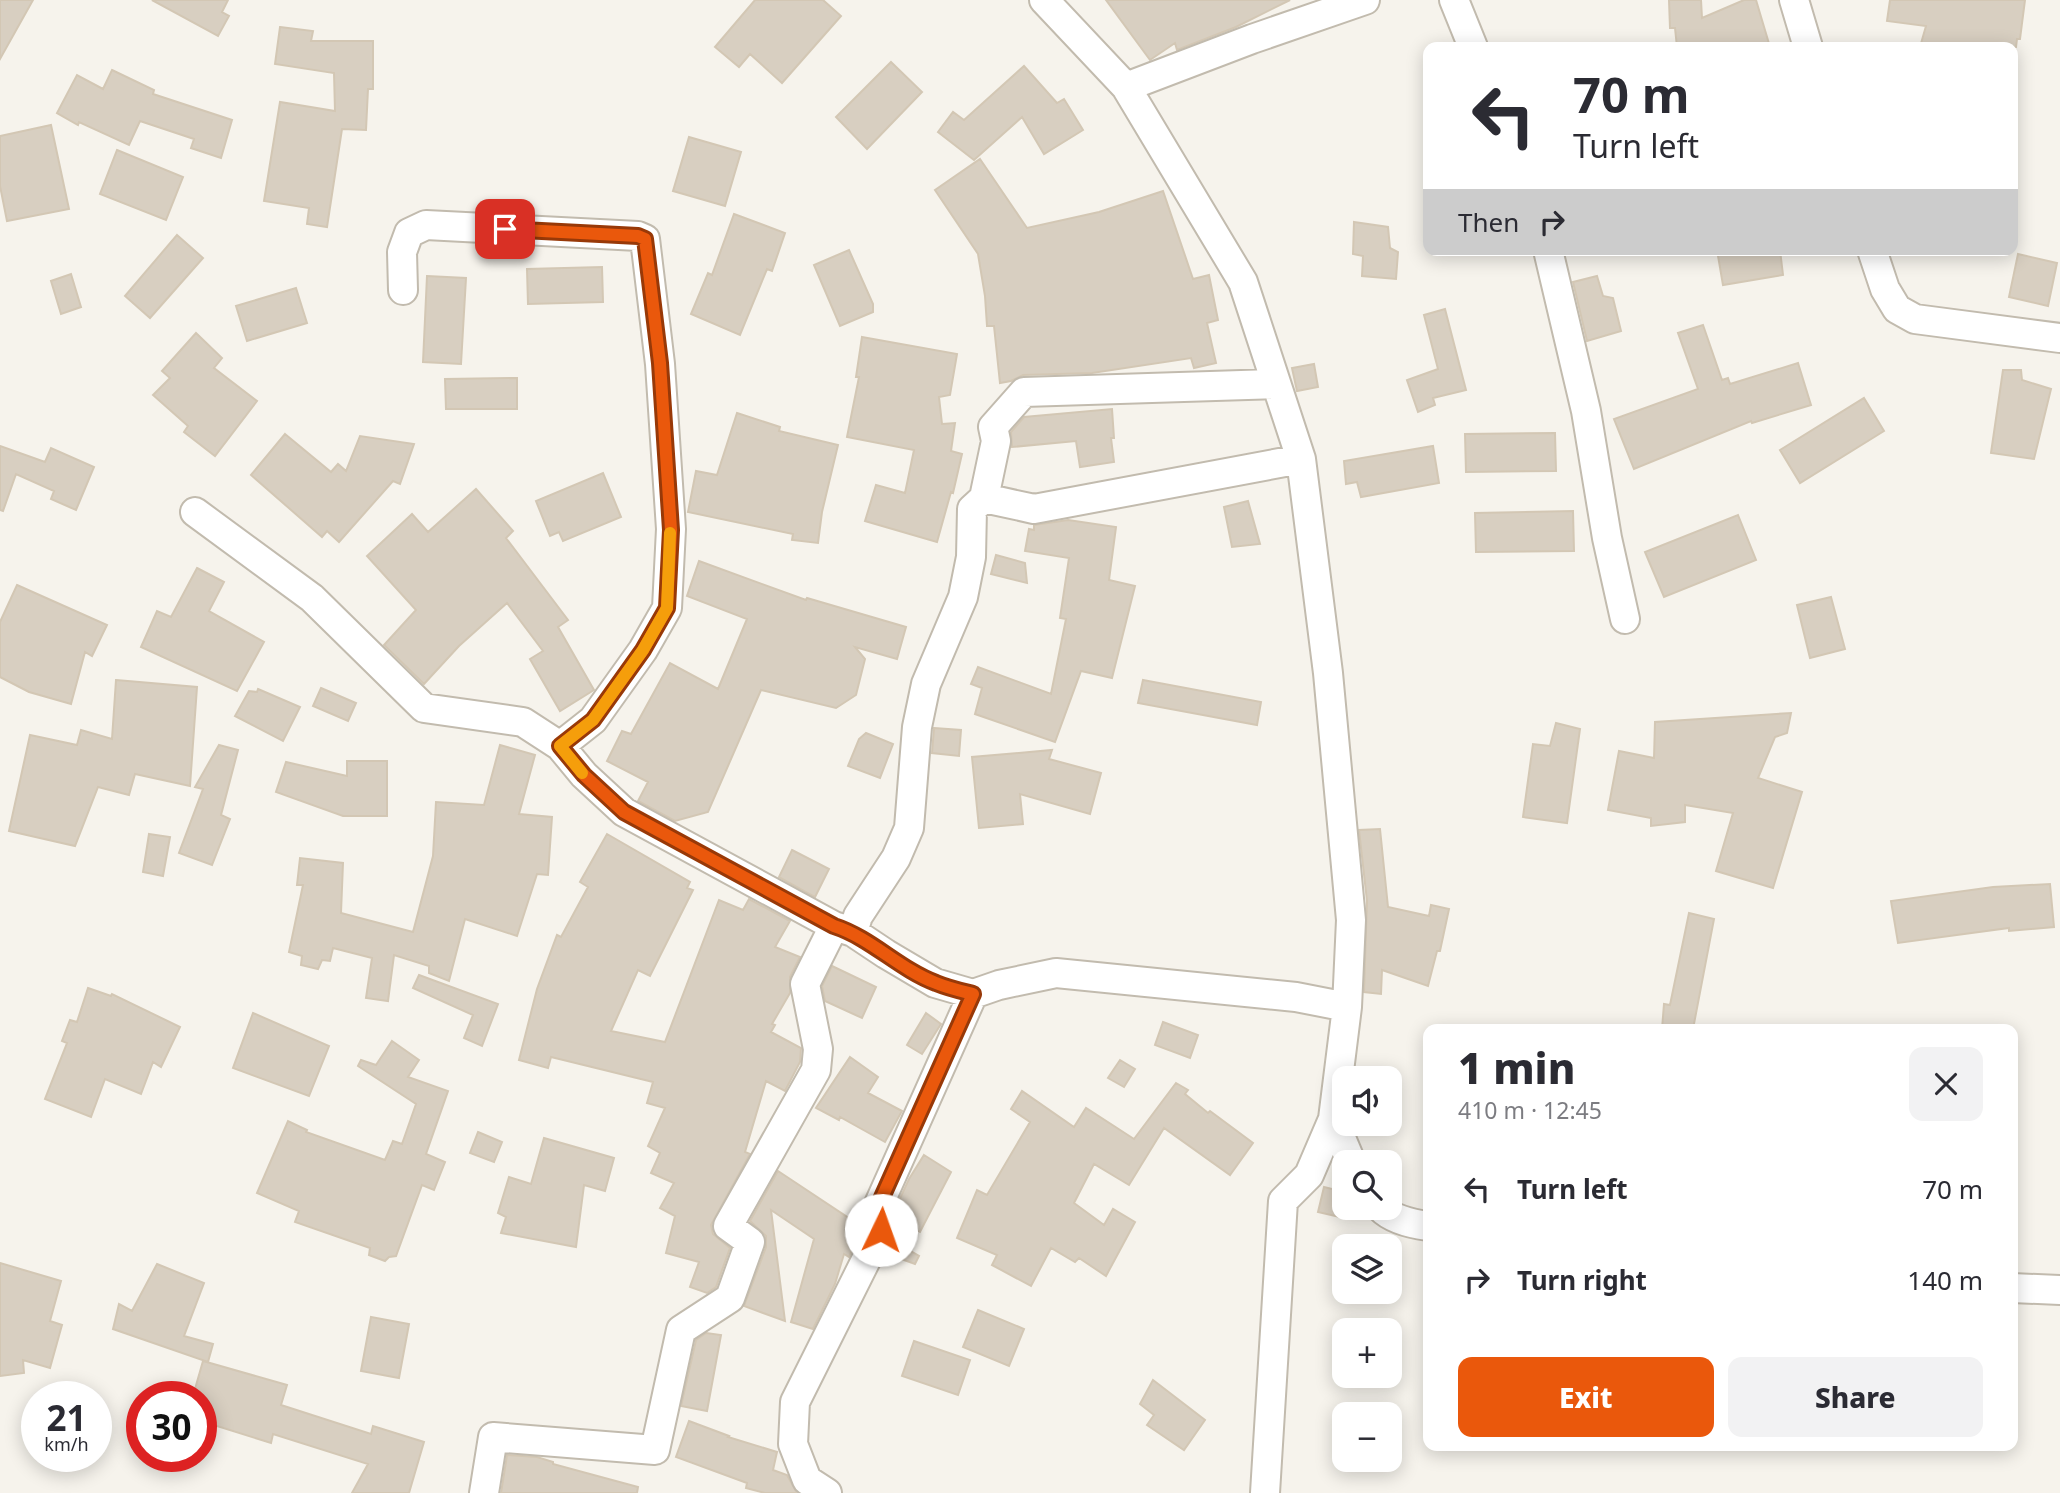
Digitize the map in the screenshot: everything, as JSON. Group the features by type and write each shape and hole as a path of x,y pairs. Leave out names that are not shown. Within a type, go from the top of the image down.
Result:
{"street":[{"path":"1044,0 1126,87 1243,282 1301,459 1328,673 1351,920 1347,1007 1340,1066"},
{"path":"1126,87 1365,0"},
{"path":"1454,0 1471,42"},
{"path":"1794,0 1807,42"},
{"path":"403,290 402,252 409,233 426,225 638,236 645,239 660,363 671,530 667,608 643,650 593,720 560,746"},
{"path":"1549,256 1586,411 1607,538 1625,619"},
{"path":"1874,256 1885,289 1897,309 1915,319 2060,338"},
{"path":"484,1493 493,1437 655,1450 681,1330 730,1298 750,1242 728,1226 816,1070 818,1049 805,984 843,929 858,916 897,858 909,828 917,727 926,684 963,597 971,557 972,509 984,498 996,441 993,427 1024,392 1276,384"},
{"path":"984,498 1034,509 1301,459"},
{"path":"195,512 312,598 424,708 523,722 560,746 584,775 624,812 843,929 935,983 973,994 1056,972 1296,997 1347,1007"},
{"path":"827,1493 807,1480 793,1444 796,1402 881,1230 879,1204 973,994"},
{"path":"1265,1493 1283,1201 1309,1175 1332,1121"},
{"path":"1402,1219 1423,1225"},
{"path":"2018,1287 2060,1290"}],"building":[{"path":"0,0 33,0 0,59"},
{"path":"152,0 228,0 222,12 229,16 218,36"},
{"path":"755,0 823,0 841,16 782,83 750,54 739,67 715,47"},
{"path":"1106,0 1290,0 1236,27 1177,50 1175,43 1150,60"},
{"path":"1669,0 1701,0 1702,18 1744,0 1756,0 1769,42 1676,42 1675,28 1670,28"},
{"path":"1890,0 2025,0 2020,39 2017,42 1921,42 1926,26 1887,21"},
{"path":"280,27 313,31 311,41 373,41 373,89 368,89 366,130 342,129 327,227 307,224 309,208 264,201 280,102 335,111 334,73 275,64"},
{"path":"891,62 922,92 867,149 836,117"},
{"path":"1024,66 1057,103 1064,99 1083,130 1044,154 1022,117 974,160 938,132 953,112 964,120"},
{"path":"112,70 154,90 153,94 232,120 221,158 191,148 194,139 140,121 129,145 79,122 78,125 57,113 77,75 103,89"},
{"path":"51,125 69,209 7,221 0,186 0,136"},
{"path":"689,137 741,152 725,206 673,191"},
{"path":"117,150 183,177 166,220 100,194"},
{"path":"980,159 1027,228 1099,212 1163,191 1193,279 1209,275 1218,320 1207,323 1216,363 1194,368 1191,358 1092,373 1023,375 1000,383 994,326 987,326 978,254 935,190"},
{"path":"734,214 785,233 772,271 767,269 740,335 691,314 708,273 712,275"},
{"path":"1354,222 1388,227 1390,248 1398,252 1396,279 1362,276 1363,256 1353,254"},
{"path":"177,235 203,258 150,318 125,296"},
{"path":"849,250 873,304 873,312 840,326 814,265"},
{"path":"2018,254 2057,263 2048,306 2009,297"},
{"path":"1718,256 1781,256 1783,275 1723,285"},
{"path":"602,267 603,302 528,304 527,269"},
{"path":"71,274 81,307 61,314 51,281"},
{"path":"427,276 466,278 461,364 423,362"},
{"path":"1597,276 1603,296 1613,298 1621,331 1587,341 1573,282"},
{"path":"296,288 307,323 247,341 236,306"},
{"path":"1445,309 1466,390 1433,398 1435,405 1418,412 1407,380 1438,369 1424,315"},
{"path":"1703,325 1722,380 1728,378 1730,384 1798,363 1811,405 1752,423 1751,421 1634,469 1614,419 1698,389 1678,333"},
{"path":"196,333 222,358 214,368 257,401 215,456 184,432 188,426 153,395 170,378 162,371"},
{"path":"862,337 957,354 950,395 939,397 942,424 955,423 951,451 962,454 937,542 865,521 876,485 905,493 914,450 847,437 859,377 856,377"},
{"path":"1314,364 1318,387 1297,391 1292,368"},
{"path":"2003,370 2021,370 2022,380 2051,389 2034,459 1991,453"},
{"path":"517,378 517,409 446,409 445,379"},
{"path":"1864,398 1884,431 1800,483 1780,450"},
{"path":"1112,409 1114,462 1080,467 1076,441 1012,447 1011,432 1024,417"},
{"path":"737,413 780,427 779,431 838,445 822,512 818,543 792,540 793,534 688,512 696,471 717,475"},
{"path":"1555,433 1556,471 1466,472 1465,434"},
{"path":"285,434 331,472 338,464 346,471 360,436 414,444 400,484 393,481 339,542 327,531 322,537 251,475"},
{"path":"0,446 45,462 51,448 94,467 76,510 51,499 54,491 16,474 3,511 0,510"},
{"path":"1433,446 1439,483 1361,497 1357,482 1346,484 1344,461"},
{"path":"603,473 621,517 563,541 559,532 550,536 536,501"},
{"path":"476,489 513,531 506,538 568,620 558,627 594,690 560,711 530,659 543,651 507,603 459,646 424,684 384,645 416,610 367,556 412,514 428,532"},
{"path":"1248,501 1260,544 1232,547 1224,507"},
{"path":"1573,511 1574,551 1476,552 1475,513"},
{"path":"1738,515 1756,560 1664,597 1645,552"},
{"path":"1068,520 1116,527 1109,580 1135,586 1112,678 1081,671 1055,742 975,714 982,688 971,684 978,667 1051,694 1066,619 1060,618 1069,558 1025,551 1029,529 1034,530 1034,525"},
{"path":"996,555 1025,563 1027,583 991,574"},
{"path":"699,561 806,600 807,598 906,627 897,659 855,647 865,659 856,695 836,708 761,690 708,812 675,821 638,801 648,782 607,761 622,731 631,734 670,663 718,689 747,619 687,596"},
{"path":"197,568 224,582 209,611 264,642 237,691 141,647 157,611 171,617"},
{"path":"17,585 107,625 92,656 85,652 71,704 29,692 0,677 0,622"},
{"path":"1831,597 1845,649 1810,658 1797,605"},
{"path":"116,680 197,687 190,786 135,774 129,795 98,787 75,846 9,831 30,735 77,745 81,730 112,739"},
{"path":"1143,680 1261,702 1257,725 1138,703"},
{"path":"321,688 356,703 348,721 313,706"},
{"path":"258,689 300,707 283,741 235,716 249,691 257,692"},
{"path":"1791,713 1787,733 1775,737 1758,778 1802,792 1773,888 1716,871 1733,813 1685,805 1685,822 1651,826 1651,818 1608,810 1619,751 1654,758 1655,722"},
{"path":"1556,723 1580,729 1567,823 1523,817 1533,744 1550,746"},
{"path":"934,728 961,730 959,756 932,753"},
{"path":"866,733 893,744 880,778 848,766 859,739"},
{"path":"219,745 238,750 221,815 230,819 212,865 179,853 203,789 195,787"},
{"path":"500,745 535,755 519,814 552,817 548,875 537,874 517,936 465,919 449,981 429,973 429,966 394,955 388,1001 366,998 372,958 333,948 330,961 322,960 318,969 301,965 302,956 289,952 303,885 297,885 300,858 343,863 341,913 413,932 433,856 436,802 484,805"},
{"path":"1052,750 1049,759 1101,773 1090,814 1020,794 1023,824 979,828 972,757"},
{"path":"347,761 387,761 387,816 343,816 276,792 286,762 347,776"},
{"path":"1380,829 1388,907 1429,916 1431,905 1449,909 1440,951 1437,951 1428,986 1382,970 1381,994 1364,992 1367,901 1359,830"},
{"path":"149,834 170,837 163,876 143,872"},
{"path":"607,834 690,882 687,888 693,890 650,976 638,970 611,1031 665,1042 719,900 743,910 749,899 790,921 775,947 800,957 790,977 790,993 772,1024 775,1025 771,1032 801,1048 800,1062 785,1091 766,1081 745,1152 750,1154 711,1225 713,1234 730,1248 716,1287 707,1293 690,1287 699,1262 666,1253 675,1216 660,1208 674,1183 651,1173 660,1153 648,1146 665,1108 647,1103 653,1082 551,1057 548,1068 519,1060 537,989 557,935 561,937 588,887 580,882"},
{"path":"792,850 829,869 815,897 779,877"},
{"path":"2050,884 2054,927 2009,931 2009,928 1898,943 1891,901 1993,887"},
{"path":"1689,913 1714,919 1694,1024 1662,1024 1664,1004 1670,1005"},
{"path":"832,966 876,987 862,1018 825,1001 822,986"},
{"path":"419,975 498,1004 482,1046 464,1038 473,1015 413,988"},
{"path":"88,988 111,996 112,994 180,1027 161,1067 153,1062 141,1094 105,1079 91,1117 45,1099 67,1043 62,1041 70,1020 77,1022"},
{"path":"253,1013 329,1046 309,1096 233,1068"},
{"path":"926,1013 941,1024 922,1054 907,1045"},
{"path":"1163,1022 1198,1035 1190,1058 1155,1045"},
{"path":"392,1041 419,1060 408,1077 448,1091 426,1154 445,1162 434,1190 422,1185 396,1256 385,1261 369,1255 370,1248 295,1222 299,1211 257,1193 288,1121 307,1130 306,1132 385,1160 393,1141 402,1144 416,1104 358,1066 361,1060 376,1065"},
{"path":"850,1057 878,1077 868,1093 902,1111 885,1142 840,1117 839,1120 816,1108"},
{"path":"1120,1060 1135,1069 1124,1087 1108,1078"},
{"path":"1176,1083 1188,1090 1185,1094 1208,1113 1210,1111 1253,1143 1230,1175 1164,1128 1129,1185 1094,1164 1074,1203 1104,1225 1113,1209 1135,1222 1106,1276 1079,1258 1075,1262 1051,1248 1031,1286 992,1265 997,1255 957,1238 977,1190 987,1195 1030,1122 1011,1109 1022,1091 1074,1127 1086,1108 1134,1139"},
{"path":"478,1132 502,1142 494,1162 470,1153"},
{"path":"544,1138 614,1158 605,1191 584,1185 576,1247 501,1233 506,1217 498,1213 509,1177 531,1184"},
{"path":"924,1155 951,1172 920,1232 902,1222 895,1242 919,1256 915,1264 887,1254 898,1229 896,1207"},
{"path":"778,1171 858,1224 860,1221 864,1224 849,1257 844,1254 835,1284 813,1329 791,1322 814,1239 771,1210 785,1321 744,1306 766,1247 766,1236 750,1221"},
{"path":"1324,1187 1332,1189 1332,1215 1318,1212"},
{"path":"0,1263 61,1281 50,1321 62,1325 50,1368 23,1360 24,1373 0,1376"},
{"path":"157,1264 204,1283 184,1336 213,1344 208,1362 113,1329 119,1304 132,1311"},
{"path":"978,1310 1024,1329 1009,1366 963,1347"},
{"path":"371,1317 409,1324 399,1378 361,1371"},
{"path":"706,1333 721,1335 707,1411 681,1406 696,1340"},
{"path":"914,1341 970,1360 958,1395 902,1376"},
{"path":"203,1361 287,1385 281,1405 371,1434 373,1426 424,1442 409,1493 352,1493 368,1464 273,1434 271,1443 217,1426 217,1381 197,1381"},
{"path":"1153,1380 1205,1420 1184,1450 1147,1425 1154,1415 1140,1404"},
{"path":"689,1421 728,1437 777,1452 773,1470 787,1475 797,1493 765,1493 746,1488 747,1483 676,1457"},
{"path":"507,1455 537,1457 553,1464 638,1487 637,1493 501,1493"}],"slow traffic":[{"path":"582,773 560,746 593,720 643,650 667,608 670,533"}],"route":[{"path":"505,229 638,236 645,239 652,281 671,530 667,608 643,650 593,720 560,746 584,775 624,812 834,926 853,932 935,983 973,994 879,1204 881,1230"}]}
